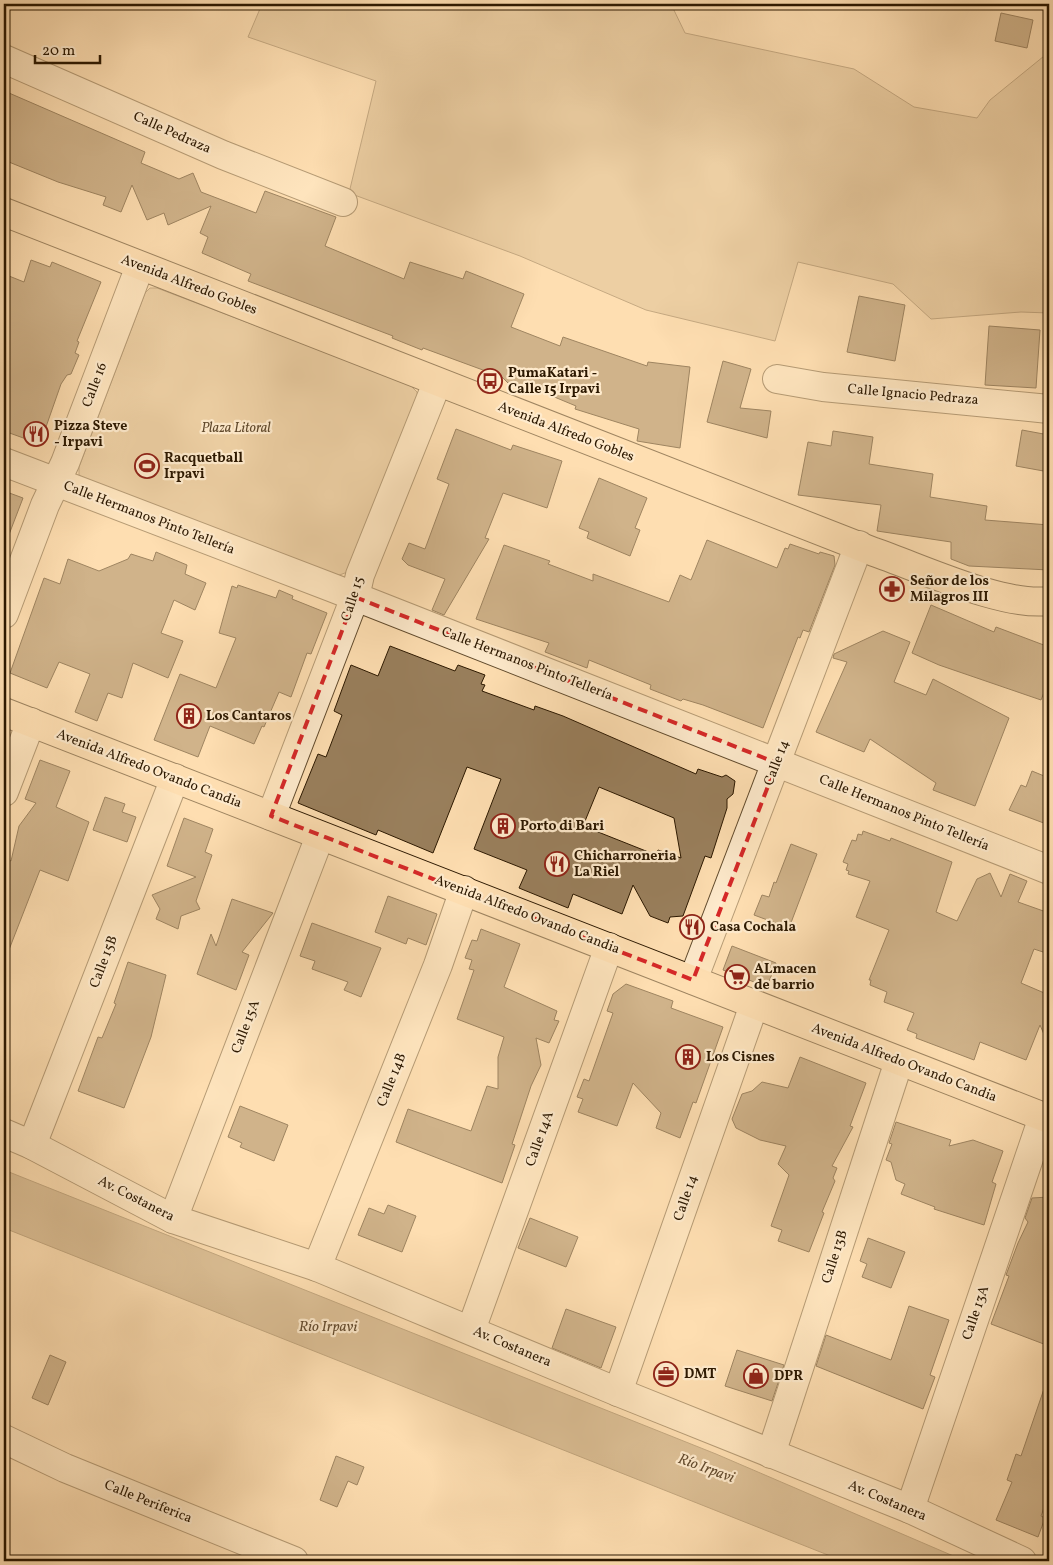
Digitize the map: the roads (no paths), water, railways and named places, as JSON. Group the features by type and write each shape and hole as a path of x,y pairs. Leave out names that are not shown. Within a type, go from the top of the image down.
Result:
{"main road":[{"name":"Avenida Alfredo Gobles","path":"4,212 437,383 859,545 988,593 1043,604"},
{"name":"Avenida Alfredo Ovando Candia","path":"4,712 1046,1118"}],"street":[{"name":"Calle Pedraza","path":"4,59 223,155 343,202"},
{"name":"Calle 16","path":"4,614 140,266"},
{"name":"Calle Ignacio Pedraza","path":"777,379 823,387 1049,409"},
{"name":"Calle 15","path":"271,816 355,597 360,575 437,383"},
{"name":"Calle Hermanos Pinto Tellería","path":"4,462 355,597 1049,870"},
{"name":"Calle 14","path":"693,980 859,545"},
{"path":"4,792 31,722"},
{"name":"Calle 15B","path":"32,1145 175,778"},
{"name":"Calle 15A","path":"173,1218 320,836"},
{"name":"Calle 14B","path":"317,1267 438,965 464,890"},
{"name":"Calle 14A","path":"472,1330 609,948"},
{"name":"Calle 14","path":"618,1392 754,1005"},
{"name":"Calle 13B","path":"771,1454 899,1061"},
{"name":"Calle 13A","path":"910,1509 1046,1118"},
{"name":"Av. Costanera","path":"4,1133 32,1145 173,1218 317,1267 618,1392 910,1509 1022,1561"},
{"name":"Calle Periferica","path":"4,1439 65,1468 294,1561"}],"water":[{"name":"Río Irpavi","path":"4,1170 716,1454 965,1561 843,1561 4,1228"}],"place":[{"name":"PumaKatari - Calle 15 Irpavi","path":"490,381"},
{"name":"Pizza Steve - Irpavi","path":"36,434"},
{"name":"Racquetball Irpavi","path":"147,466"},
{"name":"Señor de los Milagros III","path":"892,589"},
{"name":"Los Cantaros","path":"189,716"},
{"name":"Porto di Bari","path":"503,826"},
{"name":"Chicharroneria La Riel","path":"557,864"},
{"name":"Casa Cochala","path":"692,927"},
{"name":"ALmacen de barrio","path":"737,977"},
{"name":"Los Cisnes","path":"688,1057"},
{"name":"DMT","path":"666,1374"},
{"name":"DPR","path":"756,1376"}],"park label":[{"name":"Plaza Litoral","path":"236,428"}]}
